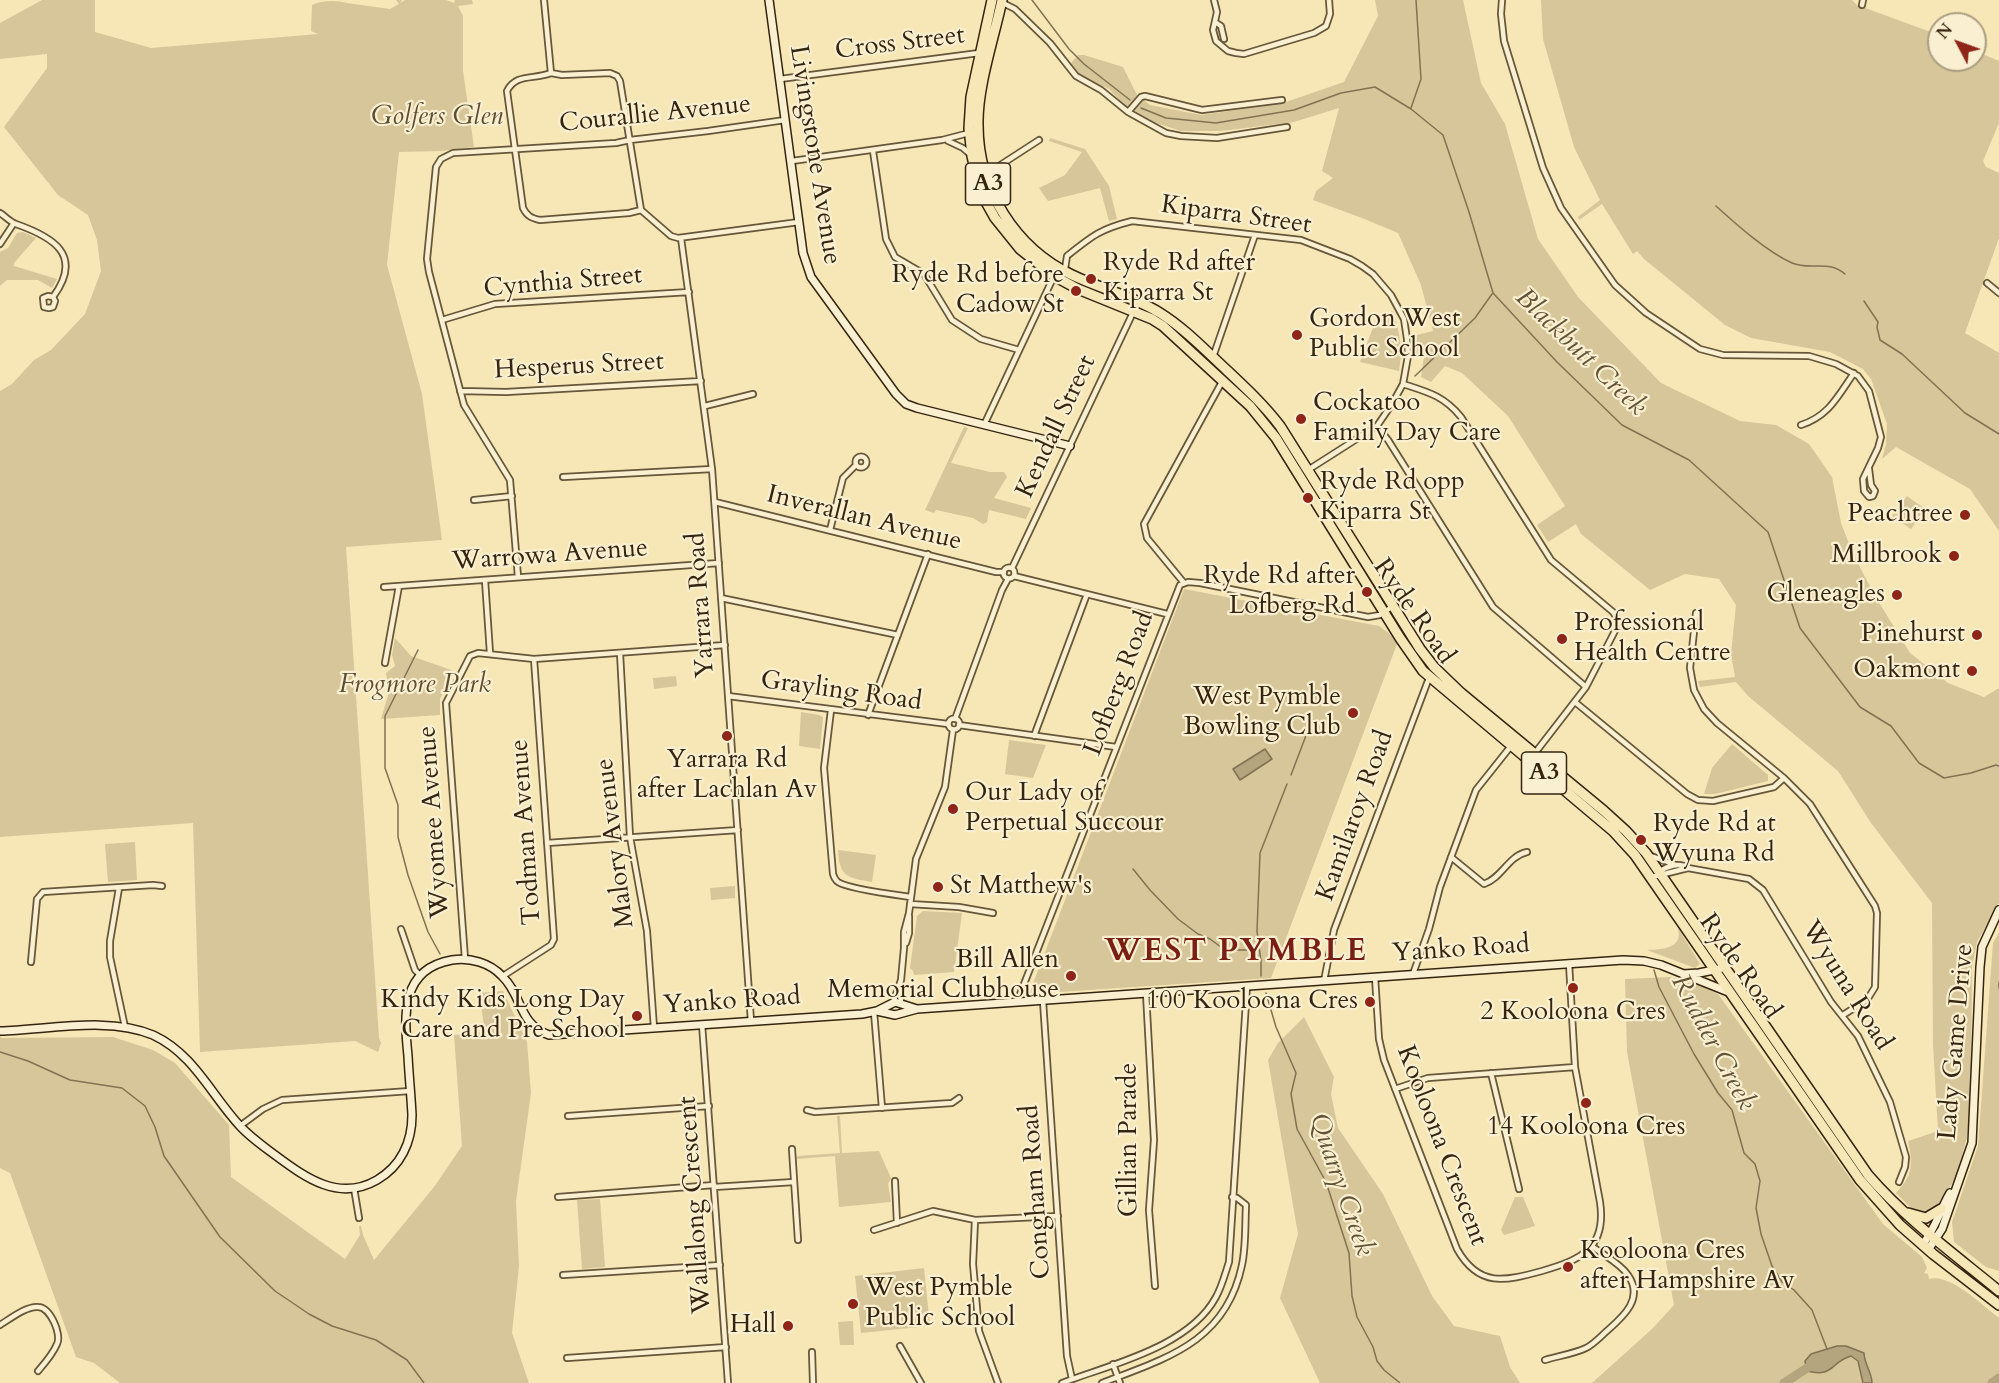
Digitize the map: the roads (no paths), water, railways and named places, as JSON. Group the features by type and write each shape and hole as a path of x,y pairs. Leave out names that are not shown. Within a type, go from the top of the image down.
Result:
{"highway":[{"name":"Ryde Road","path":"997,1 985,54 971,97 969,133 972,156 983,195 1002,229 1020,249 1054,276 1078,288 1136,306 1163,326 1246,402 1303,473 1434,667 1461,693 1613,819 1646,853 1731,993 1860,1180 1888,1213 1925,1247 1999,1305"},
{"name":"Ryde Road","path":"985,54 978,117 980,154 985,175 998,204 1018,234 1037,253 1065,272 1169,319 1268,411 1384,612 1412,656 1429,677 1613,831 1658,875"},
{"name":"Ryde Road","path":"1718,970 1868,1175 1904,1213 1999,1291"},
{"path":"1904,1213 1926,1218 1941,1209"}],"main road":[{"name":"Livingstone Avenue","path":"769,0 805,264 811,277 896,394 910,406 1070,446"},
{"name":"Lady Game Drive","path":"1925,1247 1942,1229 1972,1143 1982,947 1999,910"},
{"path":"0,1031 90,1025 125,1027 154,1036 177,1050 196,1070 240,1126 301,1174 314,1182 336,1188 354,1188 380,1179 392,1168 403,1155 411,1132 405,1009 407,1000 421,976 442,963 465,959 485,964 503,976"},
{"name":"Yanko Road","path":"503,976 525,1017 537,1029 549,1035 876,1011 896,1014 917,1009 1623,960 1644,961 1731,993"},
{"path":"1695,979 1718,970"},
{"name":"Yanko Road","path":"1683,974 1718,970"},
{"path":"896,1004 902,1010 896,1014 890,1010 896,1004"},
{"name":"Yanko Road","path":"876,1011 896,1004 917,1009"},
{"name":"Lady Game Drive","path":"1934,1237 1941,1209 1959,1178"}],"street":[{"path":"544,0 551,74"},
{"path":"1214,0 1217,12 1213,30 1216,41 1228,51 1244,54 1326,26 1330,14 1329,0"},
{"path":"1502,0 1504,41 1543,168 1561,208 1616,285 1646,313 1700,349 1723,355 1809,356 1836,364 1854,373 1869,391 1881,432 1880,442 1863,483 1864,491 1869,497 1873,496 1875,491 1871,485 1869,469"},
{"path":"997,1 1015,9 1050,43 1076,76 1101,90 1128,112 1166,132 1181,136 1217,138 1287,127"},
{"path":"1215,22 1221,26 1224,39"},
{"name":"Cross Street","path":"780,79 985,54"},
{"path":"641,210 540,220 526,214 523,208 507,91 517,78 551,74 610,73 617,76 622,87 641,210 671,236 681,238 799,222"},
{"path":"1128,112 1141,97 1145,96 1202,110 1282,100"},
{"name":"Courallie Avenue","path":"518,577 510,480 464,405 427,259 436,167 441,159 453,153 516,151 530,148 616,143 785,120"},
{"path":"792,161 873,152 969,133"},
{"path":"942,140 950,141 972,156"},
{"path":"985,175 1039,140"},
{"path":"873,152 886,239 895,256 924,274 952,320 981,339 1019,350"},
{"path":"0,213 14,223 45,235 56,243 63,255 65,267 64,277 53,297"},
{"name":"Kiparra Street","path":"1065,272 1067,256 1101,230 1132,221 1301,240 1350,259 1373,274 1391,295 1404,319 1408,356 1403,384 1377,426 1303,473"},
{"path":"0,244 14,223"},
{"path":"1212,357 1255,235"},
{"name":"Yarrara Road","path":"681,238 712,469 752,1021"},
{"path":"984,425 1054,276"},
{"path":"1987,283 1999,293"},
{"name":"Cynthia Street","path":"442,320 495,304 688,292"},
{"name":"Kendall Street","path":"1012,568 1136,306"},
{"path":"1801,425 1813,421 1826,412 1854,373"},
{"path":"1223,380 1144,524 1147,538 1184,583 1200,583 1368,617 1375,616 1393,606"},
{"name":"Hesperus Street","path":"460,391 506,392 701,381"},
{"path":"1403,384 1442,397 1449,403 1461,417 1551,560 1616,616 1617,627 1586,687 1534,754"},
{"path":"705,406 753,394"},
{"path":"1377,426 1492,607 1586,687"},
{"path":"830,530 843,478 856,465"},
{"path":"563,477 712,469"},
{"path":"474,500 512,496"},
{"name":"Inverallan Avenue","path":"714,502 996,572 1004,572"},
{"path":"868,715 928,554"},
{"name":"Warrowa Avenue","path":"384,587 719,563"},
{"path":"1008,579 1004,572 1008,568 1012,568 1014,576"},
{"path":"896,1004 904,948 904,927 909,913 916,860 945,787 953,730 948,724 955,719 1008,579 1014,576 1167,614"},
{"path":"485,580 490,653 534,659 725,645"},
{"name":"Lofberg Road","path":"1017,1002 1167,614 1178,587 1184,583"},
{"path":"385,663 399,585"},
{"path":"1034,736 1087,594"},
{"path":"721,598 898,635"},
{"path":"1696,613 1690,668 1698,700 1717,723 1784,778 1810,804 1875,906 1877,913 1875,987 1867,1000 1843,1015"},
{"name":"Wyomee Avenue","path":"465,959 446,703 470,656 490,653"},
{"name":"Malory Avenue","path":"620,653 630,837 647,932 654,1028"},
{"name":"Todman Avenue","path":"503,976 553,942 534,659"},
{"name":"Kamilaroy Road","path":"1324,981 1334,930 1434,667"},
{"name":"Grayling Road","path":"728,696 948,724"},
{"path":"1575,702 1687,794 1698,800 1713,801 1774,787 1784,778"},
{"path":"831,710 824,768 833,874 842,884 911,897"},
{"path":"955,719 959,725 1116,747"},
{"path":"953,730 959,725"},
{"path":"1413,974 1429,929 1440,886 1478,785 1510,746"},
{"path":"547,843 738,830"},
{"path":"1484,884 1493,879 1514,857 1527,852"},
{"name":"Wyuna Road","path":"1646,853 1688,868 1744,877 1759,885 1832,1002 1858,1036 1890,1102 1906,1157 1899,1182"},
{"path":"1451,857 1484,884 1485,892"},
{"path":"1658,875 1676,865"},
{"name":"Wyuna Road","path":"1658,875 1688,868"},
{"path":"31,962 36,899 43,892 162,886"},
{"path":"119,888 110,941 110,957 125,1027"},
{"path":"910,904 993,913"},
{"path":"401,929 415,970 421,976"},
{"path":"1545,1360 1587,1347 1625,1314 1631,1305 1633,1286 1625,1271 1592,1246 1601,1223 1601,1211 1575,1067 1569,963"},
{"name":"Kooloona Crescent","path":"1375,977 1381,1050 1457,1249 1471,1267 1491,1278 1510,1279 1572,1262 1592,1246"},
{"path":"1062,1383 1176,1337 1196,1322 1215,1298 1229,1262 1247,987"},
{"name":"Gillian Parade","path":"1146,993 1154,1140 1149,1210 1155,1286"},
{"name":"Congham Road","path":"1043,1001 1067,1356 1072,1379"},
{"path":"876,1011 882,1108"},
{"name":"Wallalong Crescent","path":"702,1024 728,1383"},
{"path":"1395,1089 1428,1078 1575,1067"},
{"path":"1491,1073 1519,1189"},
{"path":"240,1126 263,1109 282,1100 410,1091"},
{"path":"807,1110 814,1112 952,1103 959,1098"},
{"path":"568,1116 709,1106"},
{"path":"792,1149 798,1240"},
{"path":"895,1181 897,1223"},
{"path":"558,1197 794,1182"},
{"path":"354,1188 359,1218"},
{"path":"1102,1383 1185,1349 1205,1333 1229,1305 1243,1264 1246,1205 1232,1197"},
{"path":"874,1230 933,1211 975,1220 1058,1216"},
{"path":"975,1220 973,1264 979,1331 998,1383"},
{"path":"563,1275 720,1265"},
{"path":"0,1325 31,1308 41,1307 48,1312 57,1333 58,1343 38,1371"},
{"path":"900,1346 921,1383"},
{"path":"567,1358 726,1347"},
{"path":"812,1352 813,1383"},
{"path":"1113,1364 1120,1383"}],"waterway":[{"name":"Blackbutt Creek","path":"1032,0 1069,49 1084,64 1130,100"},
{"path":"1411,108 1421,79 1416,0"},
{"name":"Blackbutt Creek","path":"1141,108 1166,118 1216,123 1294,110 1341,93 1375,87 1411,109 1443,135 1493,293 1557,362 1622,425 1689,460 1768,532 1800,628 1860,707 1891,726 1919,763 1944,778 1999,766"},
{"path":"1716,206 1752,237 1782,258 1799,265 1832,267 1845,274"},
{"path":"1415,376 1475,318 1492,294"},
{"path":"1864,301 1878,322 1880,340 1902,354 1965,413 1999,434"},
{"path":"418,650 385,716 385,768 398,805 398,837 408,875 428,932 440,954"},
{"name":"Quarry Creek","path":"1291,775 1310,725"},
{"name":"Quarry Creek","path":"1261,976 1257,931 1260,853 1287,784"},
{"path":"1133,869 1178,919 1198,934 1210,939 1225,950 1259,950"},
{"name":"Rudder Creek","path":"1654,970 1659,987 1694,1054 1718,1093 1732,1110 1744,1153 1755,1164 1760,1181 1756,1208 1761,1234 1772,1266 1782,1282 1794,1290 1812,1310 1827,1349"},
{"name":"Blackbutt Creek","path":"1999,983 1999,988"},
{"name":"Quarry Creek","path":"1266,993 1276,1027 1296,1073 1291,1094 1297,1129 1326,1182 1349,1253 1352,1296 1357,1317 1373,1347 1377,1361 1400,1383"},
{"path":"0,1052 28,1061 70,1080 122,1088 145,1106 155,1127 164,1156 220,1237 275,1291 309,1314 332,1326 376,1340 407,1360 424,1383"},
{"path":"1784,1383 1815,1363"},
{"path":"1992,1383 1999,1378"}],"place":[{"name":"Ryde Rd after Kiparra St","path":"1091,279"},
{"name":"Ryde Rd before Cadow St","path":"1076,291"},
{"name":"Gordon West Public School","path":"1297,335"},
{"name":"Cockatoo Family Day Care","path":"1301,419"},
{"name":"Ryde Rd opp Kiparra St","path":"1308,498"},
{"name":"Peachtree","path":"1965,515"},
{"name":"Millbrook","path":"1954,556"},
{"name":"Ryde Rd after Lofberg Rd","path":"1367,592"},
{"name":"Gleneagles","path":"1897,595"},
{"name":"Pinehurst","path":"1977,635"},
{"name":"Professional Health Centre","path":"1562,639"},
{"name":"Oakmont","path":"1972,671"},
{"name":"West Pymble Bowling Club","path":"1353,713"},
{"name":"Yarrara Rd after Lachlan Av","path":"727,736"},
{"name":"Our Lady of Perpetual Succour","path":"953,809"},
{"name":"Ryde Rd at Wyuna Rd","path":"1641,840"},
{"name":"St Matthew's","path":"938,887"},
{"name":"Bill Allen Memorial Clubhouse","path":"1071,976"},
{"name":"2 Kooloona Cres","path":"1573,988"},
{"name":"100 Kooloona Cres","path":"1370,1002"},
{"name":"Kindy Kids Long Day Care and Pre School","path":"637,1016"},
{"name":"14 Kooloona Cres","path":"1586,1103"},
{"name":"Kooloona Cres after Hampshire Av","path":"1568,1267"},
{"name":"West Pymble Public School","path":"853,1304"},
{"name":"Hall","path":"788,1326"}],"district":[{"name":"WEST PYMBLE","path":"1236,953"}],"park label":[{"name":"Golfers Glen","path":"437,118"},
{"name":"Frogmore Park","path":"415,686"}]}
